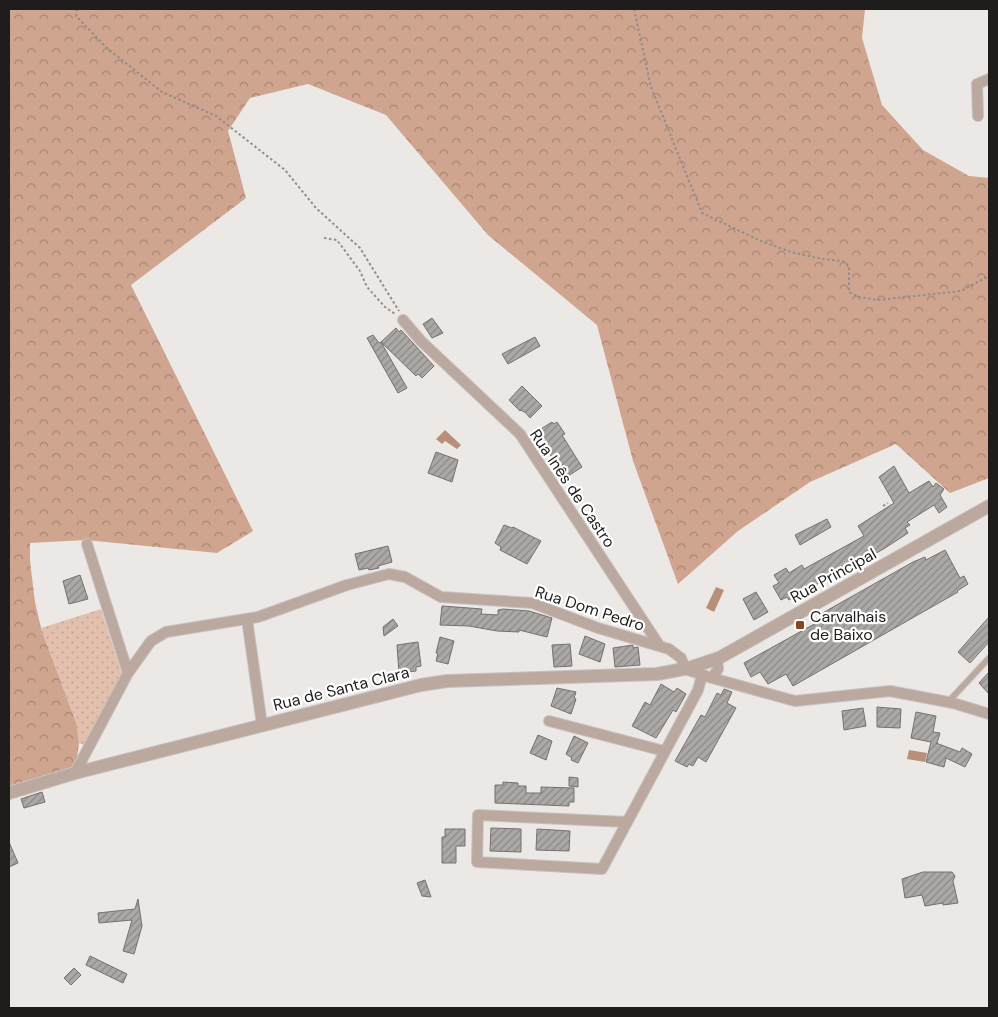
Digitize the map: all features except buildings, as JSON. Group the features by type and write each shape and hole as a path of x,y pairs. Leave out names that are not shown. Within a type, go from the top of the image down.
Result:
{"street":[{"path":"978,116 978,84 989,79"},
{"name":"Rua Inês de Castro","path":"403,320 421,341 520,434 659,645"},
{"name":"Rua Principal","path":"687,669 717,658 989,506"},
{"path":"87,544 128,672"},
{"name":"Rua Dom Pedro","path":"75,773 128,672 151,641 166,632 258,618 347,585 389,574 405,577 441,597 532,603 598,628 659,645 678,654 687,669"},
{"path":"247,619 262,725"},
{"path":"627,822 478,815 477,862 602,869 698,690 707,677 718,669 717,658"},
{"path":"687,669 707,677 795,701 890,691 948,702 989,714"},
{"name":"Rua de Santa Clara","path":"9,793 75,773 392,691 446,681 658,674 687,669"},
{"path":"549,721 664,751"}],"lane":[{"path":"948,702 989,658"}],"path":[{"path":"77,9 76,16 107,48 162,92 216,116 285,170 316,208 360,248 397,306 403,320"},
{"path":"634,9 651,88 702,213 761,241 791,252 822,259 842,260 849,266 849,292 859,297 878,300 962,291 989,276"},
{"path":"324,238 336,240 360,270 367,287 385,307 403,320"},
{"path":"882,506 888,503"}],"green space":[{"path":"9,9 865,9 862,38 882,105 923,150 969,176 989,178 989,478 950,493 896,444 810,482 738,531 678,584 633,461 597,325 488,235 386,115 308,84 250,98 228,131 246,198 131,285 253,531 217,553 86,540 30,543 30,561 35,602 41,628 77,725 79,743 75,773 9,793"}],"shaded area":[{"path":"445,430 461,445 457,449 445,441 442,444 436,439"},
{"path":"716,587 724,590 714,612 706,608"},
{"path":"101,609 123,677 86,746 79,743 77,725 41,628"},
{"path":"909,750 927,753 925,762 907,759"}],"place":[{"name":"Carvalhais de Baixo","path":"800,625"}]}
